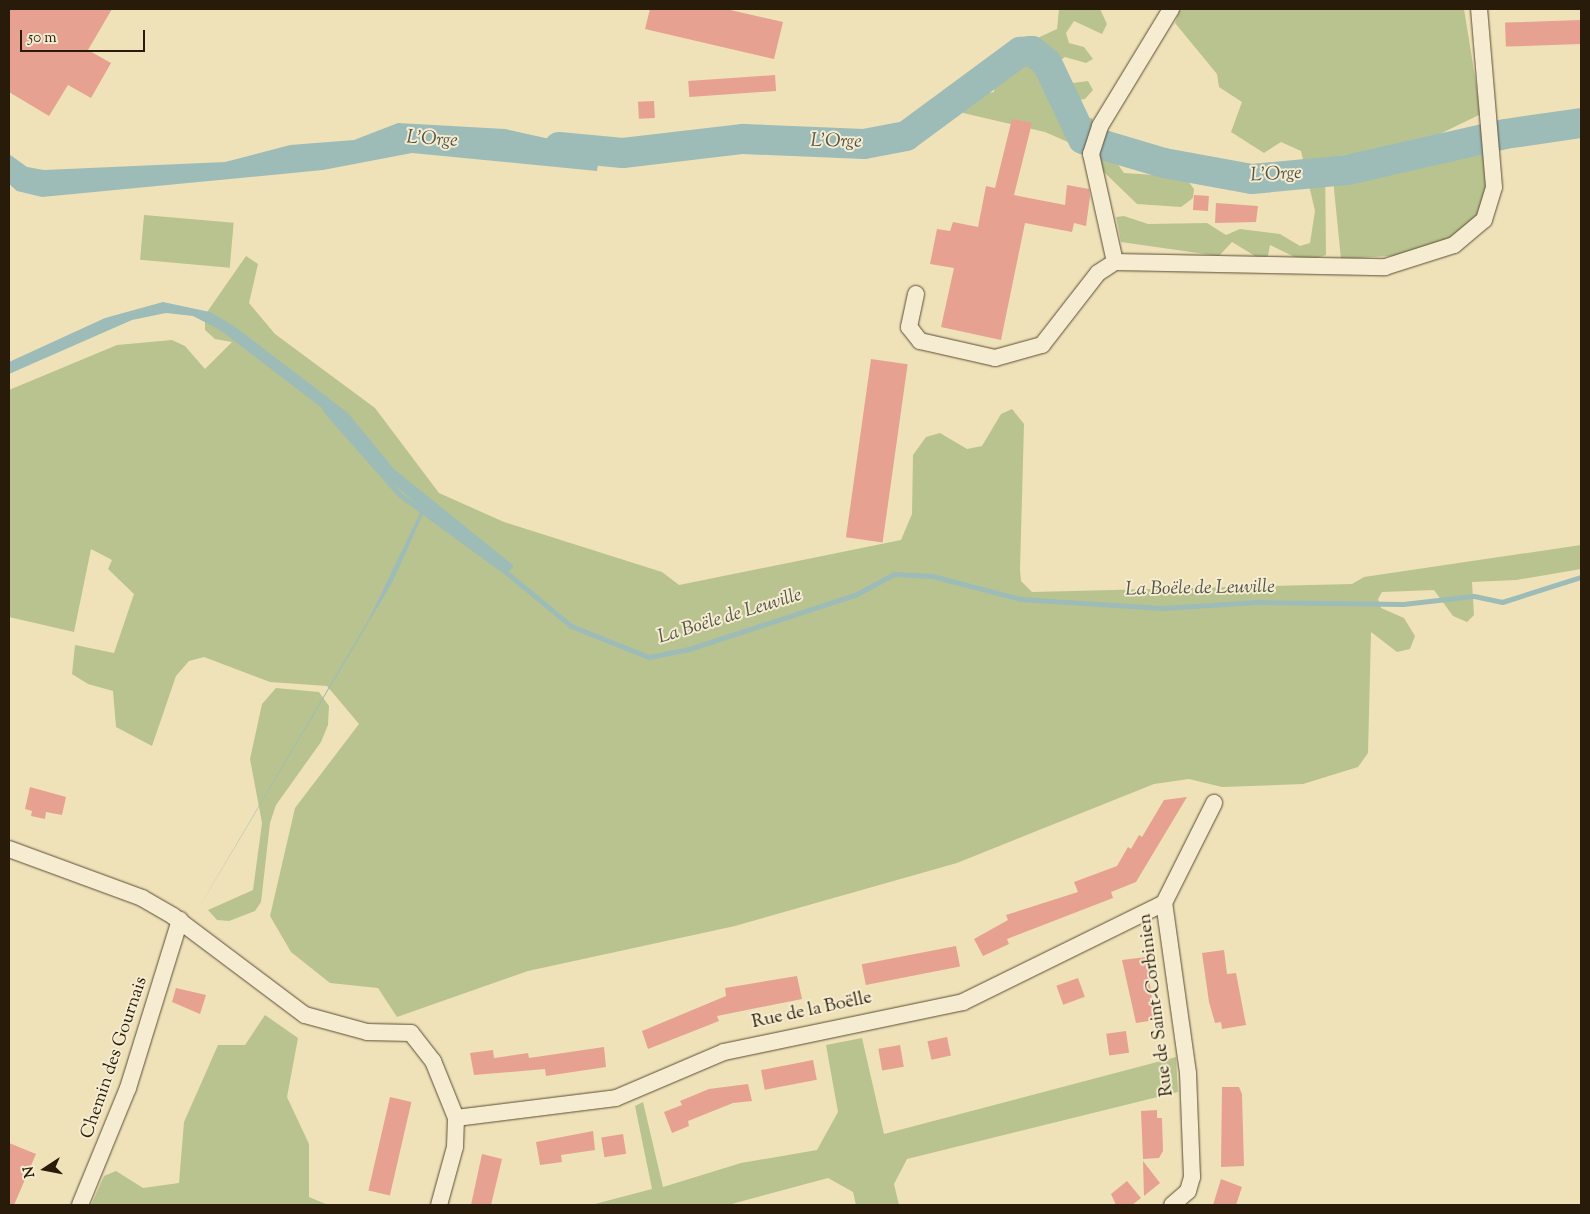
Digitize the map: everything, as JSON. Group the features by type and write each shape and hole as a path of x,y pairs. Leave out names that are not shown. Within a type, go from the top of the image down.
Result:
{"street":[{"path":"1115,262 1090,154 1100,126 1145,59 1171,9"},
{"path":"916,294 909,327 920,340 995,358 1042,345 1098,272 1115,262 1385,267 1406,263 1454,245 1484,220 1491,204 1494,157 1479,9"},
{"name":"Rue de Saint-Corbinien","path":"1172,1205 1188,1191 1192,1168 1188,1073 1164,904 1214,803"},
{"path":"9,849 142,898 180,920 305,1015 366,1032 411,1034 433,1061 456,1118 455,1147 439,1205"},
{"name":"Rue de la Boëlle","path":"456,1118 616,1098 724,1052 963,1002 1164,904"},
{"name":"Chemin des Gournais","path":"80,1205 128,1088 180,920"}],"green space":[{"path":"1059,9 1100,9 1107,24 1102,34 1074,21 1066,33 1069,43 1084,47 1093,59 1086,63 1065,57 1058,62 1059,72 1065,84 1088,81 1093,90 1085,99 1056,103 1056,111 1065,117 1092,118 1098,136 1124,173 1185,177 1194,189 1193,198 1181,207 1137,204 1077,146 1045,132 963,113 958,104 962,98 994,92 995,81 1020,63 1031,41 1057,29"},
{"path":"1180,9 1464,9 1481,114 1415,146 1344,155 1325,163 1326,255 1305,262 1270,245 1268,256 1260,259 1232,242 1219,256 1121,242 1116,217 1124,216 1148,224 1207,223 1226,235 1240,229 1280,234 1300,246 1310,243 1315,211 1301,151 1281,142 1264,153 1231,132 1242,102 1219,87 1217,74 1175,23"},
{"path":"1488,139 1492,175 1476,218 1445,243 1407,255 1341,259 1332,169 1412,162"},
{"path":"144,215 234,223 230,268 140,260"},
{"path":"246,256 258,264 249,303 275,334 375,408 439,493 504,522 662,572 679,585 901,540 912,514 913,455 926,437 940,433 967,449 982,446 1001,414 1012,409 1024,424 1020,570 1021,581 1032,592 1352,584 1364,577 1581,545 1581,569 1516,580 1472,582 1474,615 1467,622 1453,616 1434,590 1382,592 1378,599 1381,608 1404,618 1415,636 1410,649 1397,652 1371,632 1368,753 1358,767 1303,784 1222,787 1189,779 1154,784 957,863 735,926 528,971 397,1017 378,988 330,983 291,952 270,916 295,808 359,724 327,686 270,682 204,657 189,661 176,676 152,746 116,727 113,691 88,684 72,674 75,645 114,653 134,594 108,569 112,560 91,549 74,632 9,617 9,390 117,345 172,340 185,346 205,369 232,342 215,339 205,330 205,315"},
{"path":"276,688 319,692 329,706 328,725 321,742 276,805 270,823 261,902 255,911 229,921 217,920 208,910 253,890 262,823 250,759 262,704"},
{"path":"265,1015 298,1038 287,1097 309,1144 309,1197 328,1205 91,1205 104,1176 116,1171 143,1188 179,1183 184,1122 218,1045 245,1045"},
{"path":"862,1038 884,1134 1176,1057 1178,1092 907,1159 894,1184 899,1205 856,1205 853,1192 828,1178 728,1205 591,1205 652,1189 635,1106 643,1102 663,1187 741,1163 817,1150 838,1112 826,1045"}],"water":[{"path":"398,123 505,129 600,150 597,171 412,153 323,170 42,197 17,191 9,184 9,154 27,167 44,170 225,162 290,145 354,140"},
{"path":"163,302 210,312 234,326 348,413 394,469 514,566 507,573 501,570 425,510 392,583 191,921 369,619 422,509 387,478 331,415 220,330 193,316 166,313 132,320 9,374 9,362 105,318"}],"building":[{"path":"9,9 112,9 88,50 111,63 91,98 68,85 49,116 9,92"},
{"path":"650,9 726,9 783,22 774,59 645,29"},
{"path":"1580,20 1581,44 1506,47 1505,23"},
{"path":"775,75 776,91 689,97 688,81"},
{"path":"654,101 655,118 639,119 638,102"},
{"path":"1012,119 1032,123 1014,195 1065,205 1067,185 1089,189 1090,197 1086,226 1074,223 1072,232 1025,223 1001,340 941,327 954,268 930,264 937,229 950,231 953,222 978,227 986,186 995,188"},
{"path":"1194,195 1209,196 1208,211 1193,210"},
{"path":"1216,203 1258,206 1256,222 1215,223"},
{"path":"871,359 908,364 883,542 846,537"},
{"path":"30,787 66,797 62,815 46,812 45,819 31,816 32,811 25,809"},
{"path":"1187,797 1136,882 1111,892 1113,898 1007,939 1009,944 983,956 974,939 1008,920 1006,915 1078,892 1074,882 1117,866 1128,847 1131,849 1139,835 1142,837 1164,800"},
{"path":"956,946 960,967 866,985 862,964"},
{"path":"1224,950 1227,974 1236,973 1246,1025 1222,1029 1221,1022 1215,1023 1209,1002 1202,953"},
{"path":"1146,957 1155,1020 1136,1023 1122,960"},
{"path":"797,976 802,999 717,1016 719,1021 648,1049 642,1031 726,996 725,988"},
{"path":"1078,978 1085,997 1063,1005 1056,986"},
{"path":"176,988 206,995 200,1014 172,1002"},
{"path":"1126,1031 1129,1053 1109,1056 1106,1034"},
{"path":"947,1037 951,1056 931,1060 927,1041"},
{"path":"900,1045 904,1067 882,1070 878,1049"},
{"path":"604,1047 606,1067 546,1076 545,1069 474,1075 470,1053 493,1050 494,1058 528,1053 529,1058"},
{"path":"813,1060 817,1080 765,1090 761,1070"},
{"path":"748,1084 752,1101 733,1103 688,1121 689,1126 672,1133 664,1112 682,1105 680,1101 709,1089"},
{"path":"1222,1087 1239,1087 1242,1094 1244,1166 1221,1167"},
{"path":"390,1097 411,1102 390,1195 368,1191"},
{"path":"1157,1110 1157,1118 1162,1118 1163,1151 1159,1158 1143,1159 1141,1111"},
{"path":"593,1131 595,1150 561,1155 562,1162 540,1165 536,1142"},
{"path":"623,1134 626,1154 604,1157 601,1137"},
{"path":"9,1143 36,1154 14,1205 9,1205"},
{"path":"482,1154 502,1159 491,1205 471,1205"},
{"path":"1143,1161 1160,1183 1144,1196"},
{"path":"1221,1179 1242,1187 1236,1205 1213,1205"},
{"path":"1127,1181 1141,1198 1132,1205 1116,1205 1111,1194"}],"waterway":[{"name":"L'Orge","path":"559,147 623,153 743,139 864,144 906,136 1020,52 1032,51 1047,63 1083,139 1164,163 1252,179 1347,170 1505,134 1581,123"},
{"name":"La Boële de Leuville","path":"325,410 400,495 507,573 571,626 649,657 689,649 857,594 894,574 932,576 1020,599 1162,608 1257,602 1403,604 1474,596 1502,602 1581,577"}]}
